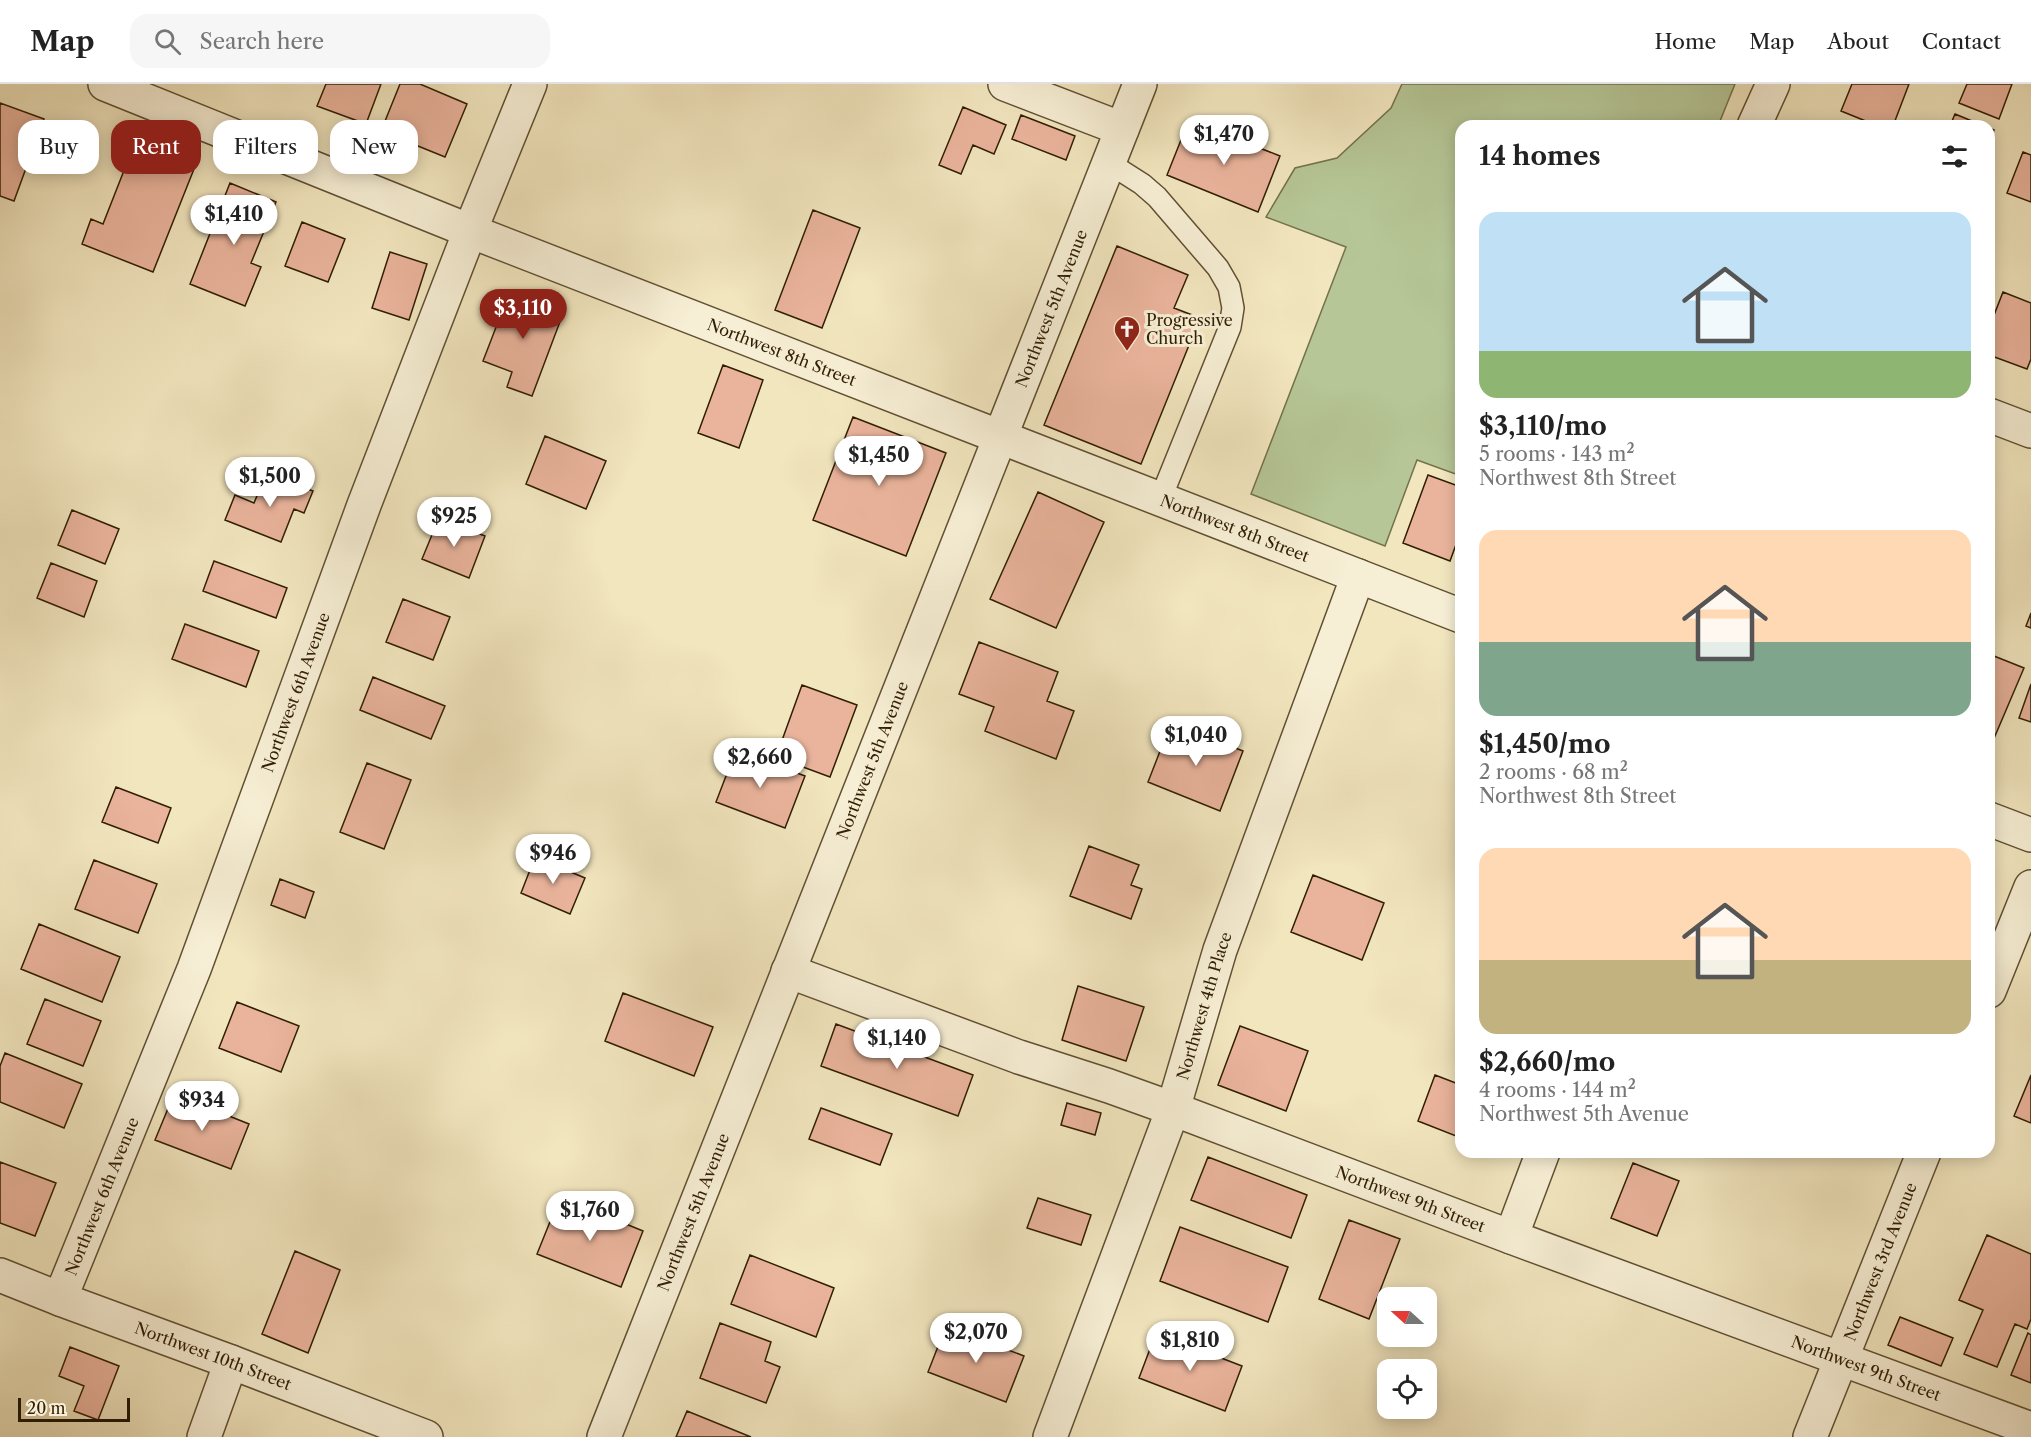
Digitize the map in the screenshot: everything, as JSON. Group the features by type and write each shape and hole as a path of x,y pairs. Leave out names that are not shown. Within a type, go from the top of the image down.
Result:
{"street":[{"name":"Northwest 8th Street","path":"105,84 470,231 1455,614"},
{"name":"Northwest 6th Avenue","path":"60,1299 194,969 364,505 470,231 530,84"},
{"path":"1005,84 1122,129"},
{"name":"Northwest 5th Avenue","path":"604,1437 1140,84"},
{"path":"1757,120 1773,84"},
{"path":"1995,417 2031,431"},
{"name":"Northwest 4th Place","path":"1050,1437 1173,1109 1220,950 1358,576"},
{"path":"1995,821 2031,836"},
{"path":"1995,976 2031,887"},
{"name":"Northwest 9th Street","path":"788,971 1019,1057 1173,1109 1511,1237 2031,1429"},
{"path":"1511,1237 1541,1158"},
{"name":"Northwest 3rd Avenue","path":"1810,1437 1922,1158"},
{"name":"Northwest 10th Street","path":"0,1275 426,1437"},
{"path":"204,1437 231,1362"}],"lane":[{"path":"1109,163 1149,190 1202,248 1229,287 1233,308 1230,327 1160,500"}],"green space":[{"path":"1402,84 1735,84 1720,120 1455,120 1455,474 1417,460 1385,546 1251,494 1346,247 1266,217 1295,168 1337,158 1391,108"}],"building":[{"path":"326,84 381,84 368,120 355,120 317,106"},
{"path":"400,84 420,84 467,104 445,157 418,146 418,120 385,120"},
{"path":"1852,84 1909,84 1895,120 1863,120 1841,111"},
{"path":"1967,84 2012,84 1999,119 1959,103"},
{"path":"0,103 44,119 18,120 18,174 24,174 14,201 0,196"},
{"path":"963,107 1006,125 994,154 973,145 961,174 939,165"},
{"path":"1955,114 1970,120 1952,120"},
{"path":"1021,115 1075,136 1066,160 1012,139"},
{"path":"1189,120 1280,156 1258,212 1167,175"},
{"path":"2023,152 2031,155 2031,202 2007,193"},
{"path":"123,174 192,174 153,272 82,244 91,219 103,224"},
{"path":"230,183 276,202 251,263 261,267 245,306 190,284"},
{"path":"813,210 860,228 822,328 775,310"},
{"path":"302,222 345,239 328,282 285,266"},
{"path":"1117,246 1188,275 1174,308 1200,318 1141,464 1044,425"},
{"path":"390,252 427,264 409,320 372,308"},
{"path":"510,291 564,311 532,396 507,387 512,372 483,361"},
{"path":"2003,292 2031,303 2031,359 2027,369 1995,357 1995,313"},
{"path":"723,365 763,380 739,448 698,433"},
{"path":"853,417 946,453 906,556 813,520"},
{"path":"545,436 606,461 586,509 526,484"},
{"path":"266,474 313,491 304,513 294,509 281,542 225,520 235,495 254,503"},
{"path":"1428,475 1455,485 1455,547 1450,561 1403,543"},
{"path":"1038,492 1104,522 1056,628 990,599"},
{"path":"72,510 119,529 105,564 58,545"},
{"path":"439,518 485,536 469,578 422,559"},
{"path":"214,561 287,588 276,618 203,591"},
{"path":"51,563 97,581 84,617 37,598"},
{"path":"403,599 450,617 433,660 386,642"},
{"path":"2031,613 2031,628 2026,626"},
{"path":"185,624 259,651 246,687 172,659"},
{"path":"979,642 1058,672 1047,701 1074,711 1056,759 985,731 994,707 959,694"},
{"path":"1995,656 2024,668 1995,736"},
{"path":"373,677 445,706 431,739 360,710"},
{"path":"2031,684 2031,722 2019,718"},
{"path":"802,685 857,705 830,777 776,757"},
{"path":"1171,723 1243,751 1220,811 1148,782"},
{"path":"736,750 805,776 785,828 716,802"},
{"path":"367,763 411,780 384,849 340,832"},
{"path":"116,787 171,808 158,843 102,822"},
{"path":"1089,846 1139,865 1131,885 1142,889 1131,919 1070,896"},
{"path":"535,857 585,878 570,914 521,893"},
{"path":"94,860 157,884 138,933 75,909"},
{"path":"1313,875 1384,903 1362,960 1291,932"},
{"path":"280,879 314,892 305,918 271,905"},
{"path":"39,924 120,957 102,1002 21,969"},
{"path":"1078,986 1144,1007 1126,1061 1062,1040"},
{"path":"623,993 713,1027 694,1076 605,1041"},
{"path":"45,999 101,1021 83,1066 27,1044"},
{"path":"237,1002 299,1026 281,1072 219,1048"},
{"path":"836,1024 973,1075 958,1116 821,1066"},
{"path":"1240,1026 1308,1051 1286,1111 1218,1085"},
{"path":"5,1053 82,1084 64,1128 0,1102 0,1066"},
{"path":"1435,1075 1455,1083 1455,1136 1418,1121"},
{"path":"2031,1075 2031,1123 2014,1116"},
{"path":"174,1094 249,1124 231,1169 155,1140"},
{"path":"1067,1103 1101,1113 1095,1135 1061,1125"},
{"path":"821,1108 892,1134 880,1165 809,1139"},
{"path":"1208,1157 1307,1195 1291,1238 1191,1200"},
{"path":"0,1162 56,1183 35,1236 0,1223"},
{"path":"1633,1163 1679,1181 1657,1236 1611,1218"},
{"path":"560,1197 643,1231 621,1287 537,1254"},
{"path":"1038,1198 1091,1215 1081,1245 1027,1228"},
{"path":"1349,1220 1400,1239 1381,1287 1377,1287 1377,1298 1369,1319 1319,1299"},
{"path":"1180,1227 1288,1267 1268,1322 1160,1281"},
{"path":"1987,1235 2031,1254 2031,1319 2027,1329 2015,1324 1997,1367 1964,1354 1983,1310 1959,1300"},
{"path":"295,1251 340,1270 308,1353 262,1334"},
{"path":"750,1255 834,1288 816,1337 731,1304"},
{"path":"1900,1317 1953,1338 1941,1366 1888,1345"},
{"path":"720,1323 771,1342 765,1361 780,1367 766,1403 700,1378"},
{"path":"946,1326 1024,1356 1006,1402 928,1372"},
{"path":"1156,1333 1242,1366 1225,1411 1139,1378"},
{"path":"2028,1333 2031,1335 2031,1383 2011,1375"},
{"path":"70,1347 119,1366 98,1420 74,1411 84,1386 59,1376"},
{"path":"687,1411 751,1437 676,1437"}],"place":[{"name":"Progressive Church","path":"1127,352"}]}
